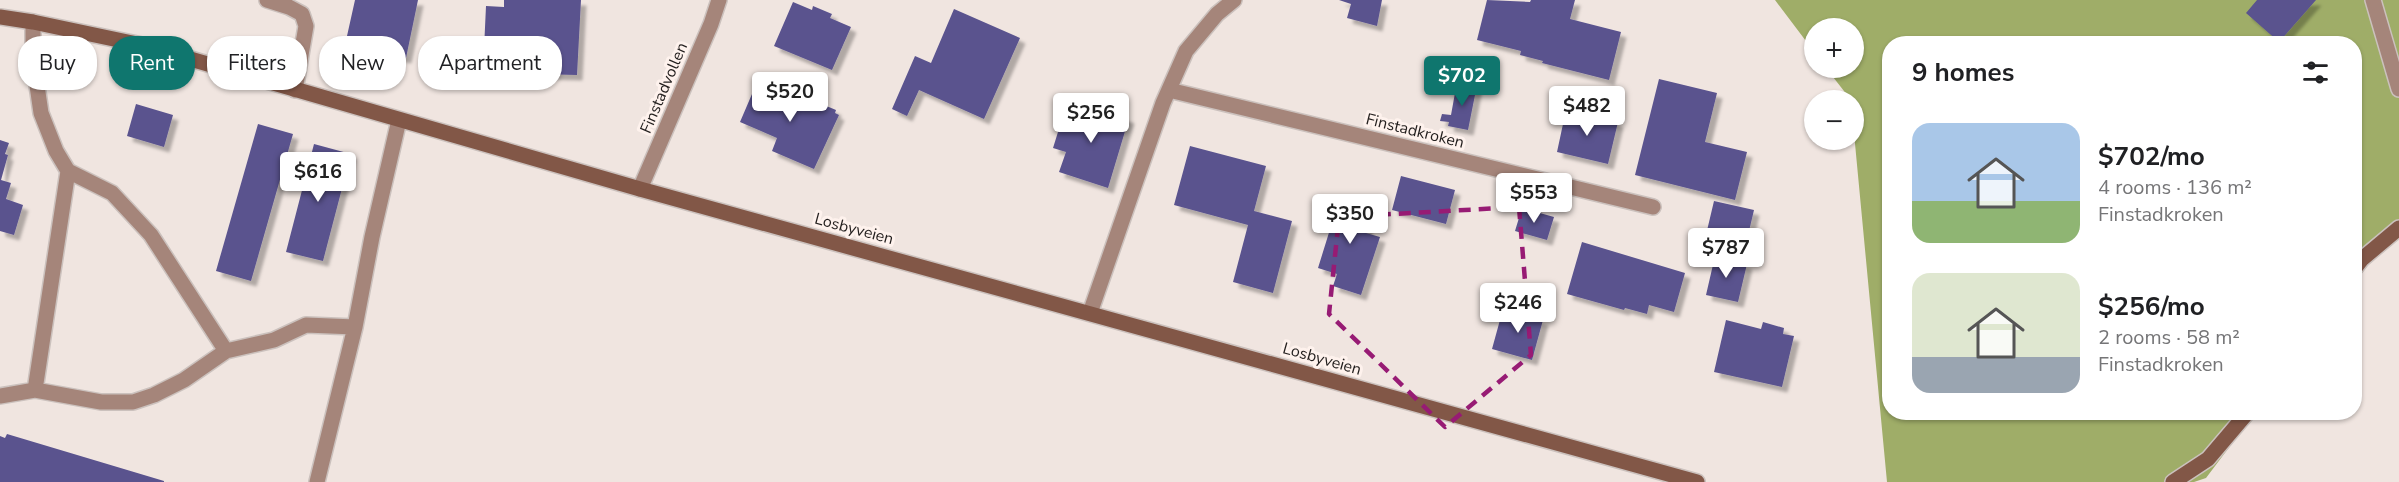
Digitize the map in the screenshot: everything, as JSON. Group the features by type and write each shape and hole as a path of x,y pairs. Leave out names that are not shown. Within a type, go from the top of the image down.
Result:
{"main road":[{"name":"Losbyveien","path":"0,17 142,45 207,64"},
{"name":"Losbyveien","path":"295,90 640,189 1697,482"},
{"path":"2362,259 2399,228"},
{"path":"2173,482 2208,459 2241,420"}],"street":[{"path":"267,0 290,7 302,14 306,26 304,36"},
{"name":"Finstadvollen","path":"640,189 711,24 719,0"},
{"path":"1090,313 1168,90 1186,51 1217,14 1234,0"},
{"path":"2373,0 2399,89"},
{"path":"33,22 33,57 41,113 56,151 68,171 112,193 145,228 226,351"},
{"name":"Finstadkroken","path":"1168,90 1653,207"},
{"path":"317,482 355,327 372,237 399,120"},
{"path":"35,390 68,171"},
{"path":"0,396 35,390 101,402 133,402 184,381 226,351 274,340 306,325 355,327"}],"highlighted area":[{"path":"1519,207 1531,355 1445,427 1329,314 1339,217"}],"green space":[{"path":"1775,0 2399,0 2399,225 2362,273 2362,36 1882,36 1882,420 2250,420 2206,478 2194,482 1887,482 1856,150 1864,150 1864,90 1843,90 1834,78 1864,78 1864,18 1804,18 1804,38"}],"building":[{"path":"355,0 418,0 406,58 406,36 347,36"},
{"path":"504,0 581,0 577,75 562,75 562,36 485,36 486,6 504,7"},
{"path":"1339,0 1382,0 1377,26 1347,18 1351,4"},
{"path":"1487,0 1530,2 1531,0 1575,0 1570,19 1621,32 1609,80 1542,63 1543,61 1520,55 1521,51 1477,40"},
{"path":"2257,0 2316,0 2284,36 2272,36 2246,13"},
{"path":"793,2 812,10 813,6 832,14 830,18 851,27 832,70 774,46"},
{"path":"954,9 1020,38 984,119 919,90 907,116 892,109 915,56 931,63"},
{"path":"1659,79 1717,93 1705,142 1747,152 1735,200 1635,175"},
{"path":"758,80 822,108 824,105 836,110 835,113 839,115 814,169 772,151 777,138 740,122"},
{"path":"1457,82 1477,85 1468,130 1448,126 1449,122 1440,121 1442,114 1451,115"},
{"path":"1082,103 1129,118 1108,188 1059,172 1066,152 1053,148 1063,116 1076,120"},
{"path":"136,104 173,115 164,147 127,136"},
{"path":"1566,110 1618,122 1608,164 1557,152"},
{"path":"258,124 293,134 251,281 216,271"},
{"path":"0,140 9,143 1,180 11,183 6,199 23,205 14,235 0,231"},
{"path":"314,144 351,154 323,261 286,252"},
{"path":"1190,146 1266,166 1254,211 1292,221 1273,293 1233,282 1248,225 1174,205"},
{"path":"1401,176 1455,190 1446,224 1392,210"},
{"path":"1341,194 1374,204 1366,233 1380,237 1361,295 1333,286 1337,274 1318,268"},
{"path":"1714,201 1754,210 1745,248 1705,239"},
{"path":"1522,208 1554,217 1547,240 1515,231"},
{"path":"1582,242 1685,273 1674,312 1649,305 1647,314 1567,294"},
{"path":"1715,256 1747,264 1738,302 1706,295"},
{"path":"1503,309 1543,320 1532,360 1492,349"},
{"path":"1726,320 1761,329 1763,322 1784,328 1783,334 1794,336 1782,387 1714,372"},
{"path":"7,434 164,482 0,482 0,436 5,438"}]}
